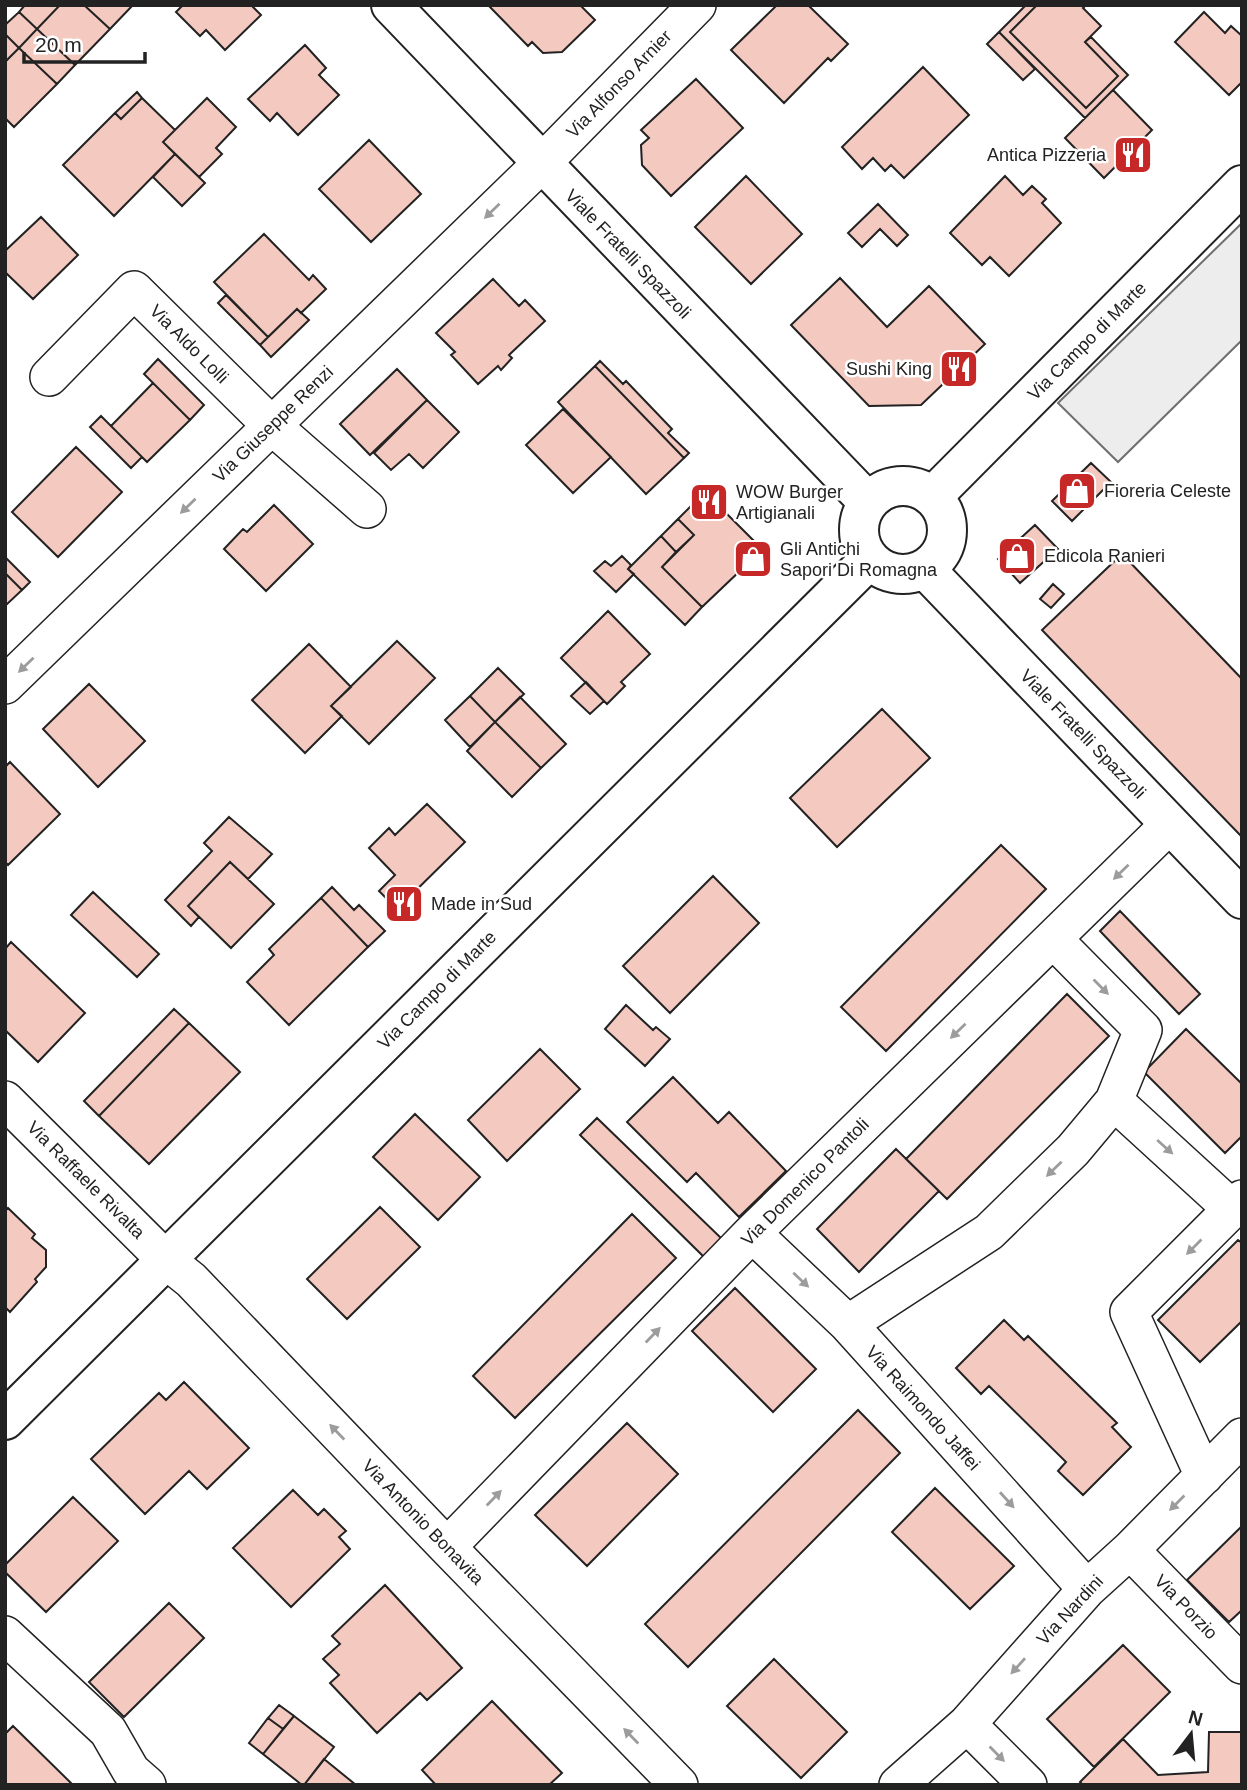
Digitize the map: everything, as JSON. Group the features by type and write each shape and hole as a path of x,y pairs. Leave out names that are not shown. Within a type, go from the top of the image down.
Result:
{"main road":[{"name":"Viale Fratelli Spazzoli","path":"391,5 867,501"},
{"name":"Via Campo di Marte","path":"933,496 1242,185"},
{"path":"904,485 919,488 933,496 947,521 944,549 936,561 911,574 895,574 881,569 869,560 858,533 859,519 867,501 889,487 904,485"},
{"name":"Via Campo di Marte","path":"5,1420 869,560"},
{"name":"Viale Fratelli Spazzoli","path":"925,569 1242,899"}],"street":[{"name":"Via Alfonso Arnier","path":"541,164 697,5"},
{"name":"Via Giuseppe Renzi","path":"5,685 541,164"},
{"name":"Via Aldo Lolli","path":"49,377 134,290 271,425"},
{"path":"271,425 367,509"},
{"name":"Via Domenico Pantoli","path":"447,1547 752,1233 1170,824"},
{"path":"848,1324 989,1232 1073,1150 1114,1101 1143,1030 1053,939"},
{"name":"Via Raffaele Rivalta","path":"5,1100 166,1260"},
{"path":"1114,1101 1237,1204 1129,1312 1203,1476"},
{"name":"Via Raimondo Jaffei","path":"752,1233 848,1324 1087,1589"},
{"name":"Via Antonio Bonavita","path":"166,1260 191,1280 679,1785"},
{"name":"Via Nardini","path":"898,1785 967,1724 1087,1589 1130,1550 1242,1437"},
{"name":"Via Porzio","path":"1130,1550 1242,1665"},
{"path":"5,1635 108,1731 131,1771 147,1785"},
{"path":"967,1724 1028,1785"}],"shaded area":[{"path":"1242,223 1242,340 1118,462 1058,403"}],"building":[{"path":"25,5 60,5 37,29 19,12"},
{"path":"60,5 84,5 110,29 75,65 37,29"},
{"path":"84,5 133,5 110,29"},
{"path":"183,5 251,5 261,15 225,50 206,30 200,36 176,12"},
{"path":"488,5 580,5 595,20 562,52 543,53 532,42 528,46"},
{"path":"774,5 808,5 848,44 831,61 828,58 784,103 731,50 775,7"},
{"path":"1026,5 1037,5 1010,32 1086,108 1118,76 1085,42 1091,37 1128,75 1085,118 999,32"},
{"path":"1037,5 1086,5 1083,8 1101,26 1085,42 1118,76 1086,108 1010,32"},
{"path":"19,12 37,29 19,48 5,34 5,25"},
{"path":"1204,12 1225,33 1231,26 1242,36 1242,82 1229,95 1175,42"},
{"path":"37,29 75,65 57,84 19,48"},
{"path":"999,32 1035,69 1023,80 987,44"},
{"path":"5,34 19,48 5,62"},
{"path":"305,45 326,68 319,75 339,95 298,135 277,113 270,121 248,99"},
{"path":"19,48 57,84 14,127 5,118 5,62"},
{"path":"923,67 969,115 904,178 891,165 885,171 873,158 862,169 842,147"},
{"path":"696,79 743,128 671,196 642,165 641,145 649,138 641,130"},
{"path":"1113,90 1152,130 1104,178 1065,138"},
{"path":"137,92 142,98 121,119 115,113"},
{"path":"142,98 175,130 163,142 175,154 114,216 63,165 115,113 121,119"},
{"path":"207,98 236,127 216,148 222,154 199,177 163,142"},
{"path":"369,140 421,194 371,242 319,189"},
{"path":"175,154 205,183 182,206 153,177"},
{"path":"746,176 802,234 751,284 695,227"},
{"path":"1005,176 1023,195 1032,186 1046,199 1042,203 1061,223 1009,276 990,257 982,265 950,233"},
{"path":"878,204 908,235 897,246 880,229 862,247 848,233"},
{"path":"41,217 78,255 33,299 5,272 5,251"},
{"path":"264,234 309,280 313,275 326,289 301,313 297,309 268,337 214,282"},
{"path":"840,278 887,327 929,286 985,344 921,405 869,406 791,325"},
{"path":"493,279 519,306 525,300 545,321 509,355 512,358 501,370 498,366 478,384 451,355 455,352 436,333"},
{"path":"226,295 268,337 260,345 218,303"},
{"path":"297,309 309,320 271,357 260,345"},
{"path":"158,359 204,405 190,420 144,374"},
{"path":"600,361 623,384 626,381 672,429 668,433 689,453 684,458 595,366"},
{"path":"595,366 684,458 646,494 558,402"},
{"path":"397,369 427,400 370,455 340,424"},
{"path":"153,383 190,420 147,462 111,426"},
{"path":"427,400 459,432 423,468 409,454 391,470 374,453"},
{"path":"563,409 611,457 573,493 526,445"},
{"path":"101,416 142,457 131,468 90,427"},
{"path":"76,447 122,492 58,557 12,512"},
{"path":"1091,463 1111,482 1072,521 1052,501"},
{"path":"705,492 755,542 754,560 702,607 662,567 694,535 678,519"},
{"path":"274,505 313,544 266,591 224,549 243,529 247,532"},
{"path":"678,519 694,535 676,552 661,536"},
{"path":"1035,525 1058,549 1020,583 998,559"},
{"path":"661,536 676,552 662,567 702,607 685,625 628,569"},
{"path":"1122,554 1242,679 1242,837 1042,630"},
{"path":"622,556 631,565 628,569 634,574 616,592 594,571 605,561 611,566"},
{"path":"5,557 30,582 22,590 5,573"},
{"path":"5,573 22,590 5,606"},
{"path":"1053,584 1064,594 1051,608 1040,599"},
{"path":"608,611 650,654 621,682 625,686 607,704 561,658"},
{"path":"397,641 435,678 369,744 331,706"},
{"path":"309,644 351,687 331,706 342,716 305,753 252,700"},
{"path":"498,668 524,694 495,722 470,696"},
{"path":"586,682 604,701 590,714 571,696"},
{"path":"89,684 145,741 98,787 43,729"},
{"path":"470,696 495,722 470,747 445,720"},
{"path":"520,697 566,744 541,768 495,722"},
{"path":"882,709 930,758 837,847 790,798"},
{"path":"495,722 541,768 512,797 467,751"},
{"path":"10,762 60,814 8,865 5,862 5,767"},
{"path":"427,804 465,842 397,909 379,891 395,875 369,848 389,828 395,835"},
{"path":"229,817 272,854 248,879 230,862 188,906 199,917 191,926 165,900 212,851 204,843"},
{"path":"1001,845 1046,889 886,1051 841,1007"},
{"path":"230,862 274,904 231,948 188,906"},
{"path":"713,876 759,923 670,1013 623,966"},
{"path":"332,887 354,910 359,905 385,931 368,947 321,898"},
{"path":"93,892 159,954 137,977 71,915"},
{"path":"321,898 368,947 289,1025 247,982 274,955 269,949"},
{"path":"1120,911 1200,994 1179,1014 1100,931"},
{"path":"11,942 85,1013 38,1062 5,1030 5,949"},
{"path":"1067,994 1109,1036 947,1199 906,1159"},
{"path":"626,1005 653,1030 656,1027 670,1039 645,1066 605,1029"},
{"path":"174,1009 189,1023 99,1116 84,1101"},
{"path":"189,1023 240,1072 149,1164 99,1116"},
{"path":"1186,1029 1242,1084 1242,1136 1225,1153 1144,1072"},
{"path":"540,1049 580,1089 507,1161 468,1120"},
{"path":"673,1077 718,1123 729,1112 786,1171 739,1217 696,1173 687,1182 627,1122"},
{"path":"415,1114 480,1177 438,1220 373,1157"},
{"path":"597,1118 722,1239 704,1257 580,1135"},
{"path":"896,1149 939,1191 859,1272 817,1229"},
{"path":"380,1207 420,1247 347,1319 307,1279"},
{"path":"8,1208 35,1234 32,1238 46,1250 46,1267 35,1279 37,1282 10,1312 5,1307 5,1211"},
{"path":"632,1214 676,1258 515,1418 473,1376"},
{"path":"1238,1240 1242,1243 1242,1321 1200,1362 1158,1320"},
{"path":"735,1288 816,1369 773,1412 692,1331"},
{"path":"1004,1320 1024,1340 1028,1336 1117,1423 1112,1427 1131,1447 1083,1495 1058,1471 1066,1462 989,1386 981,1394 956,1368"},
{"path":"184,1382 249,1448 207,1489 189,1471 145,1514 91,1459 159,1393 166,1400"},
{"path":"858,1410 900,1453 688,1667 645,1624"},
{"path":"627,1423 678,1474 587,1566 535,1515"},
{"path":"935,1488 1014,1566 970,1609 892,1532"},
{"path":"293,1490 318,1515 324,1509 346,1531 339,1537 350,1549 291,1607 233,1548"},
{"path":"73,1497 118,1541 46,1612 5,1572 5,1565"},
{"path":"1242,1526 1242,1610 1229,1622 1187,1580"},
{"path":"385,1585 462,1668 427,1700 420,1693 377,1733 330,1683 339,1675 323,1659 340,1644 332,1636"},
{"path":"169,1603 204,1638 124,1717 89,1682"},
{"path":"1123,1645 1170,1692 1094,1767 1047,1719"},
{"path":"774,1659 847,1732 801,1778 727,1706"},
{"path":"492,1701 562,1773 549,1785 436,1785 422,1770"},
{"path":"279,1705 294,1716 283,1729 268,1718"},
{"path":"294,1716 334,1747 304,1785 263,1754"},
{"path":"268,1718 283,1729 263,1754 249,1743"},
{"path":"13,1726 73,1785 5,1784 5,1734"},
{"path":"1209,1732 1242,1732 1242,1785 1083,1785 1080,1782 1123,1739 1158,1775 1208,1772"},
{"path":"324,1759 356,1785 304,1785"}],"place":[{"name":"Antica Pizzeria","path":"1133,155"},
{"name":"Sushi King","path":"959,369"},
{"name":"Fioreria Celeste","path":"1077,491"},
{"name":"WOW Burger Artigianali","path":"709,502"},
{"name":"Edicola Ranieri","path":"1017,556"},
{"name":"Gli Antichi Sapori Di Romagna","path":"753,559"},
{"name":"Made in Sud","path":"404,904"}]}
